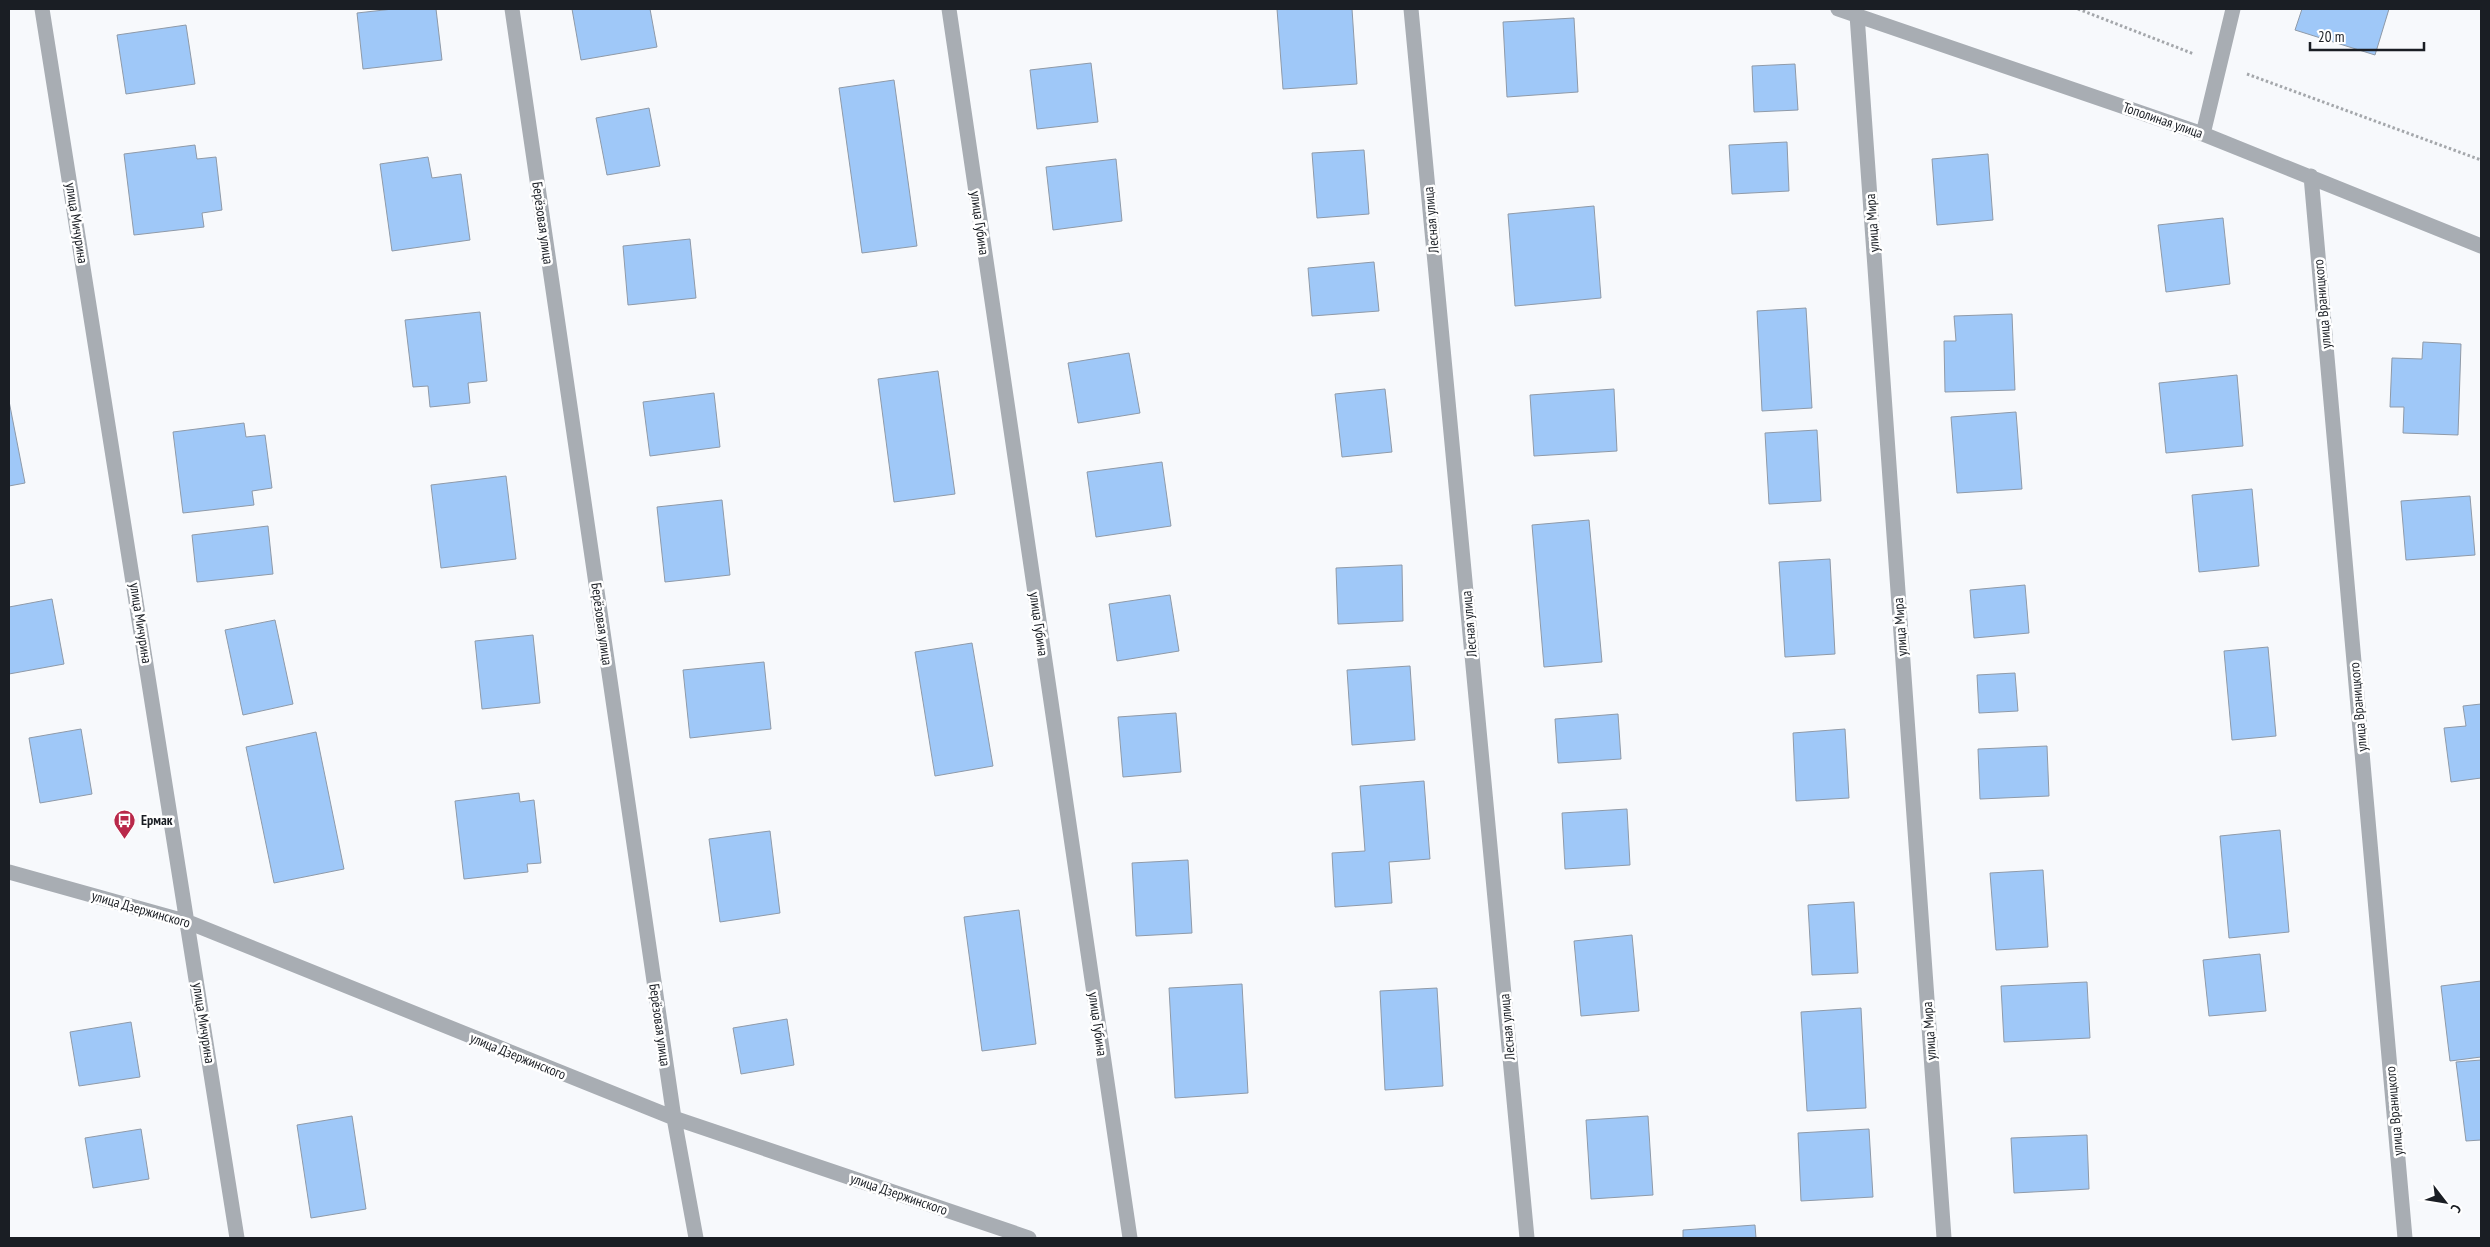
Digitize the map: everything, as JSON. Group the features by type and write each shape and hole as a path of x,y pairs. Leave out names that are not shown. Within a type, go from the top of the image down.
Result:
{"street":[{"name":"улица Мичурина","path":"42,9 237,1238"},
{"name":"Берёзовая улица","path":"512,9 674,1118 696,1238"},
{"name":"улица Губина","path":"949,9 1130,1238"},
{"name":"Лесная улица","path":"1411,9 1527,1238"},
{"name":"Тополиная улица","path":"1838,9 2203,134 2481,246"},
{"path":"2203,134 2233,9"},
{"name":"улица Мира","path":"1857,15 1944,1238"},
{"name":"улица Враницкого","path":"2311,176 2405,1238"},
{"name":"улица Дзержинского","path":"9,872 188,922 674,1118 1029,1238"}],"path":[{"path":"2078,9 2220,64 2481,160"}],"building":[{"path":"393,9 436,9 442,60 363,69 357,13"},
{"path":"572,9 650,9 657,47 581,60"},
{"path":"1277,9 1352,9 1357,84 1283,89"},
{"path":"2302,9 2389,9 2375,55 2295,30"},
{"path":"1574,18 1578,92 1507,97 1503,22"},
{"path":"186,25 195,84 126,94 117,35"},
{"path":"1091,63 1098,122 1037,129 1030,70"},
{"path":"1795,64 1798,110 1754,112 1752,66"},
{"path":"894,80 917,246 862,253 839,88"},
{"path":"649,108 660,166 607,175 596,118"},
{"path":"1787,142 1789,191 1732,194 1729,145"},
{"path":"195,145 197,159 216,157 222,210 202,213 204,227 134,235 124,154"},
{"path":"1364,150 1369,214 1317,218 1312,153"},
{"path":"1988,154 1993,220 1937,225 1932,159"},
{"path":"428,157 432,178 461,174 470,240 392,251 380,164"},
{"path":"1116,159 1122,221 1053,230 1046,167"},
{"path":"1594,206 1601,298 1515,306 1508,214"},
{"path":"2223,218 2230,284 2166,292 2158,225"},
{"path":"690,239 696,298 628,305 623,246"},
{"path":"1374,262 1379,311 1312,316 1308,268"},
{"path":"1806,308 1812,408 1762,411 1757,311"},
{"path":"480,312 487,381 468,383 470,403 430,407 428,386 413,387 405,320"},
{"path":"2012,314 2015,390 1945,392 1944,341 1956,341 1954,316"},
{"path":"2423,342 2461,344 2458,435 2403,433 2404,407 2390,407 2392,358 2422,359"},
{"path":"1129,353 1140,413 1078,423 1068,363"},
{"path":"938,371 955,494 894,502 878,379"},
{"path":"2237,375 2243,446 2166,453 2159,383"},
{"path":"1385,389 1392,452 1342,457 1335,394"},
{"path":"1614,389 1617,451 1534,456 1530,395"},
{"path":"714,393 720,447 650,456 643,402"},
{"path":"9,401 25,483 9,486"},
{"path":"2016,412 2022,489 1957,493 1951,417"},
{"path":"244,423 246,437 265,435 272,488 252,491 254,505 183,513 173,432"},
{"path":"1817,430 1821,501 1769,504 1765,433"},
{"path":"1162,462 1171,526 1096,537 1087,472"},
{"path":"506,476 516,559 441,568 431,485"},
{"path":"2252,489 2259,566 2199,572 2192,495"},
{"path":"2470,496 2475,555 2406,560 2401,501"},
{"path":"722,500 730,575 665,582 657,507"},
{"path":"1589,520 1602,662 1544,667 1532,525"},
{"path":"268,526 273,574 197,582 192,535"},
{"path":"1830,559 1835,654 1785,657 1779,562"},
{"path":"1402,565 1403,621 1338,624 1336,568"},
{"path":"2025,585 2029,633 1974,638 1970,590"},
{"path":"1170,595 1179,651 1117,661 1109,604"},
{"path":"52,599 64,664 9,674 9,607"},
{"path":"275,620 293,704 243,715 225,630"},
{"path":"533,635 540,703 482,709 475,641"},
{"path":"972,643 993,766 935,776 915,652"},
{"path":"2268,647 2276,736 2232,740 2224,651"},
{"path":"764,662 771,729 690,738 683,670"},
{"path":"1410,666 1415,740 1352,745 1347,670"},
{"path":"2015,673 2018,711 1979,713 1977,675"},
{"path":"2481,704 2481,778 2451,782 2444,728 2466,726 2463,706"},
{"path":"1176,713 1181,772 1123,777 1118,717"},
{"path":"1618,714 1621,759 1558,763 1555,719"},
{"path":"81,729 92,794 40,803 29,738"},
{"path":"1845,729 1849,798 1796,801 1793,733"},
{"path":"316,732 344,869 274,883 246,747"},
{"path":"2047,746 2049,796 1980,799 1978,749"},
{"path":"1424,781 1430,859 1389,862 1392,903 1335,907 1332,853 1365,851 1360,786"},
{"path":"519,793 520,802 534,800 541,863 527,864 528,872 464,879 455,801"},
{"path":"1627,809 1630,865 1565,869 1562,813"},
{"path":"2280,830 2289,932 2229,938 2220,836"},
{"path":"770,831 780,913 720,922 709,839"},
{"path":"1188,860 1192,933 1136,936 1132,863"},
{"path":"2043,870 2048,947 1996,950 1990,873"},
{"path":"1854,902 1858,973 1812,975 1808,905"},
{"path":"1019,910 1036,1044 982,1051 964,917"},
{"path":"1632,935 1639,1011 1581,1016 1574,941"},
{"path":"2260,954 2266,1011 2209,1016 2203,960"},
{"path":"2481,981 2481,1057 2450,1061 2441,986"},
{"path":"2087,982 2090,1038 2004,1042 2001,986"},
{"path":"1242,984 1248,1093 1175,1098 1169,988"},
{"path":"1437,988 1443,1086 1385,1090 1380,991"},
{"path":"1861,1008 1866,1108 1807,1111 1801,1012"},
{"path":"787,1019 794,1065 741,1074 733,1028"},
{"path":"131,1022 140,1077 79,1086 70,1032"},
{"path":"2481,1060 2481,1140 2466,1141 2456,1062"},
{"path":"352,1116 366,1209 311,1218 297,1125"},
{"path":"1648,1116 1653,1195 1591,1199 1586,1120"},
{"path":"141,1129 149,1179 93,1188 85,1138"},
{"path":"1869,1129 1873,1197 1801,1201 1798,1133"},
{"path":"2087,1135 2089,1189 2014,1193 2011,1138"},
{"path":"1755,1225 1756,1238 1683,1238 1683,1230"}],"place":[{"name":"Ермак","path":"125,839"}]}
